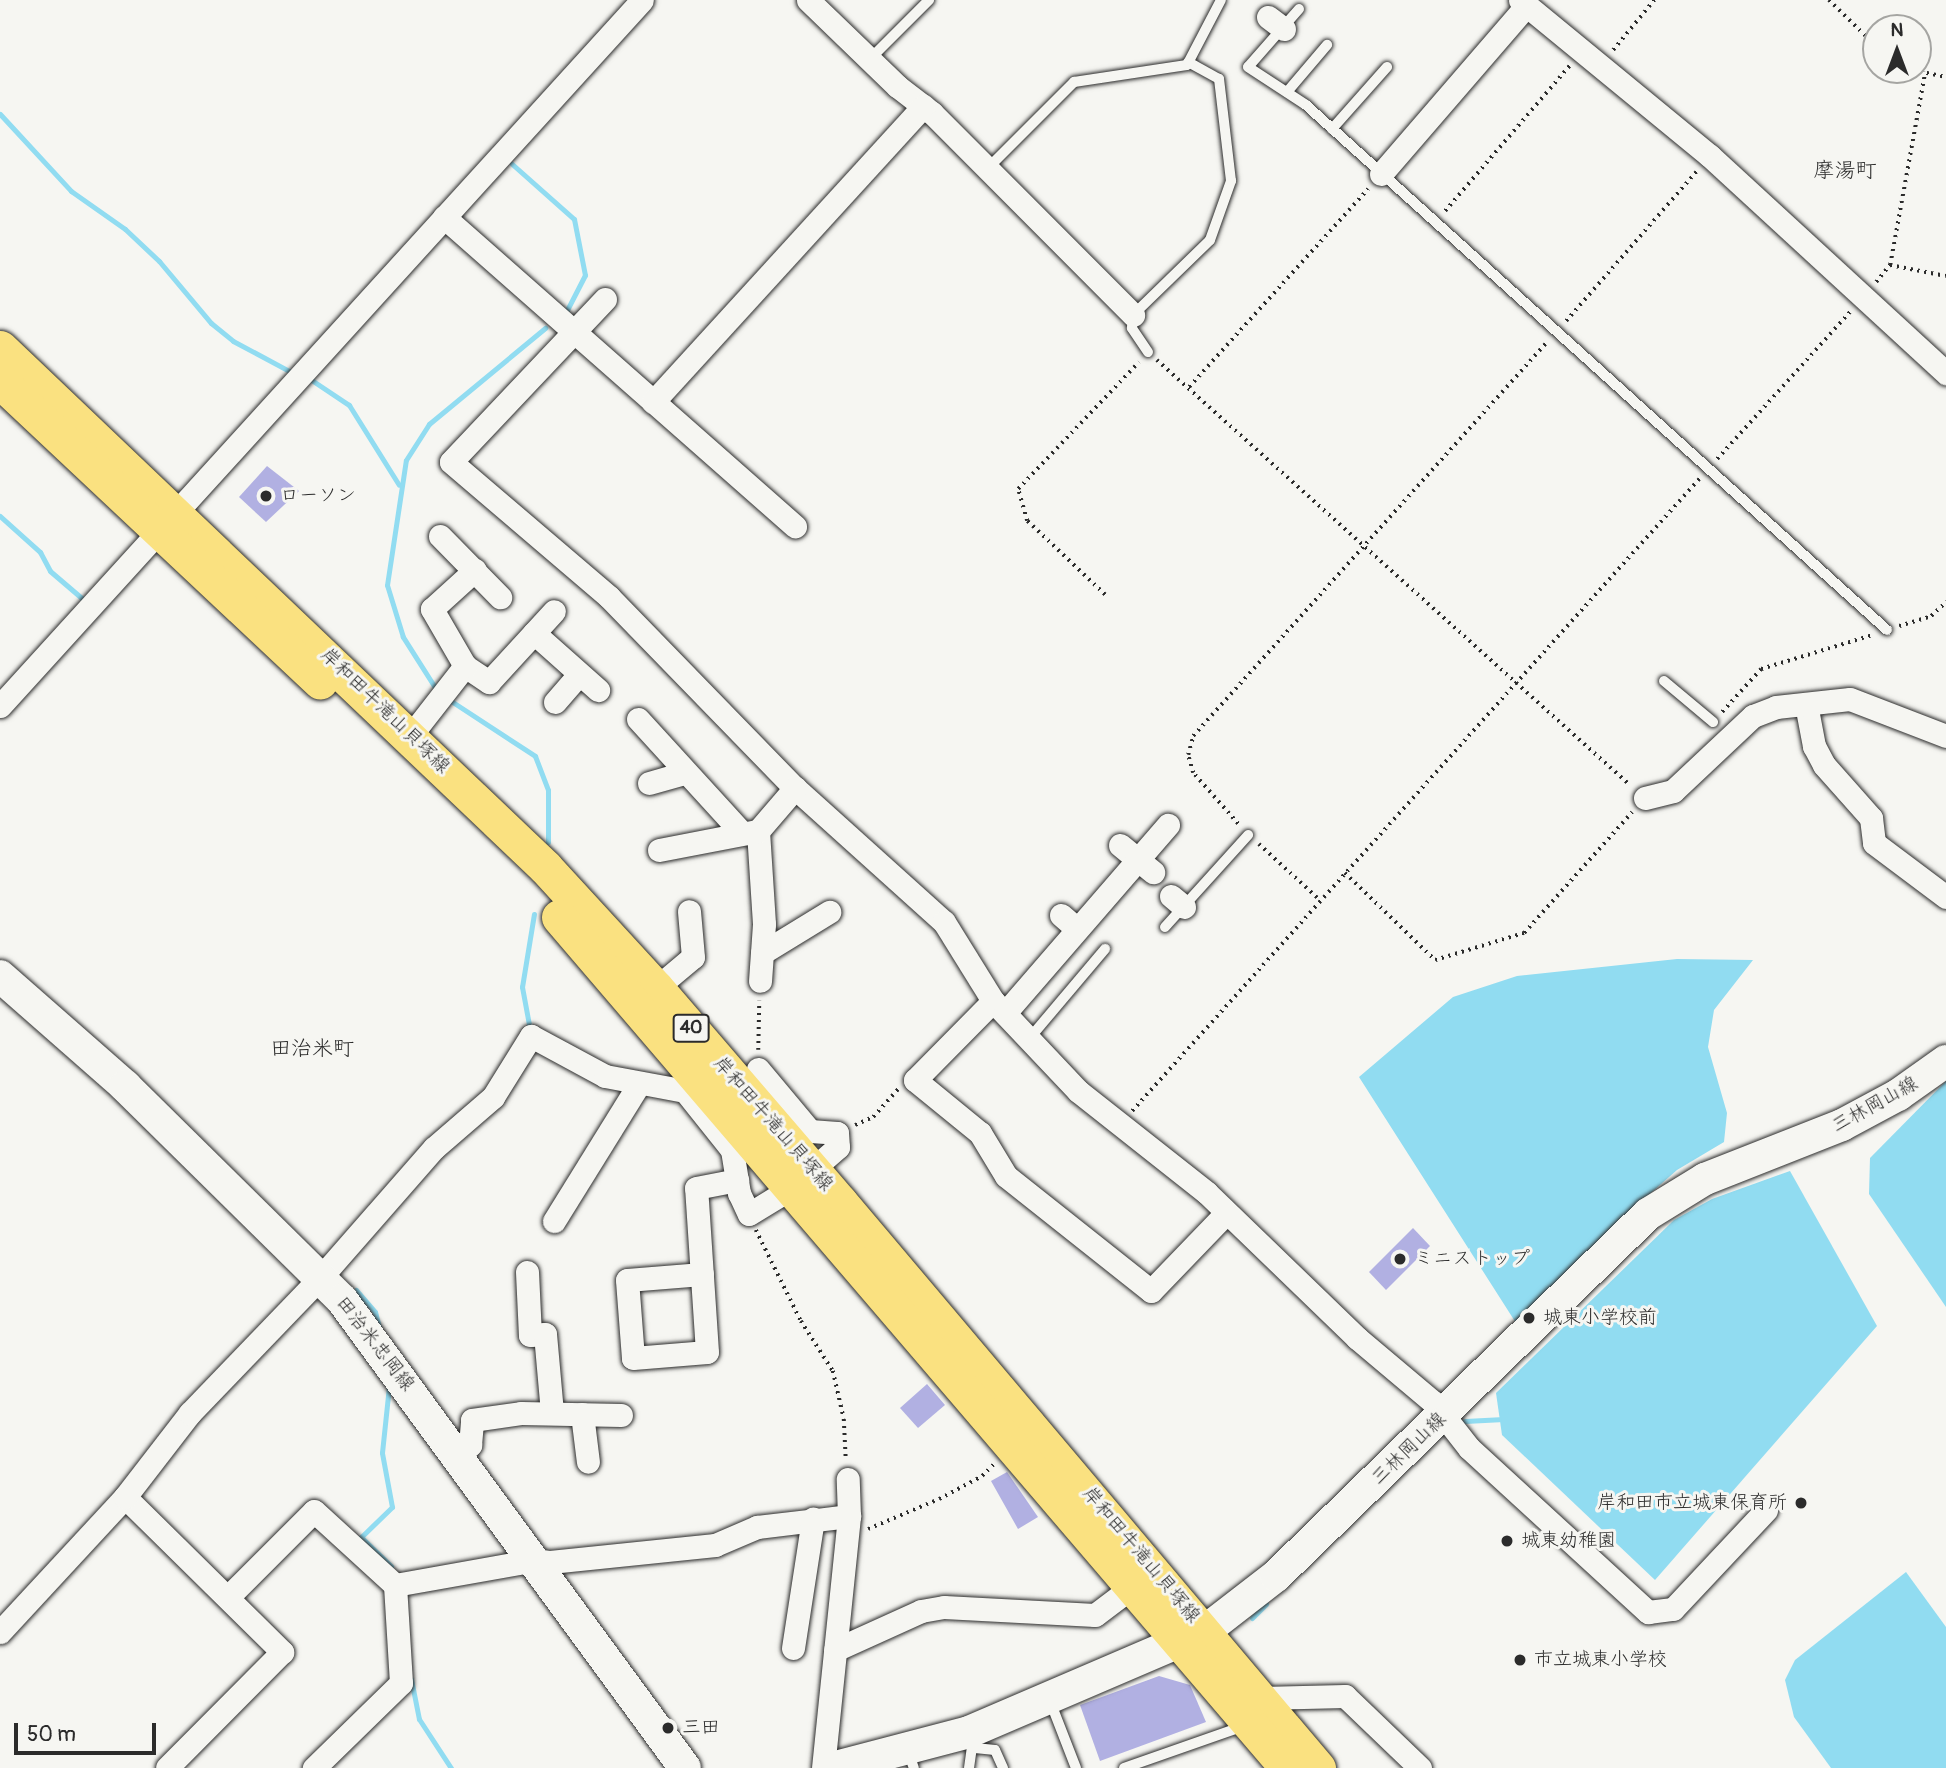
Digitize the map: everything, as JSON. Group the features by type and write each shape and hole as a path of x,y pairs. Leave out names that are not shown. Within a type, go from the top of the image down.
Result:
{"main road":[{"name":"岸和田牛滝山貝塚線","path":"0,348 165,523 528,881 803,1179 1255,1710 1318,1768"},
{"name":"岸和田牛滝山貝塚線","path":"0,381 411,735 545,867 656,988 803,1179 1132,1587 1192,1638"},
{"name":"田治米忠岡線","path":"0,976 125,1086 321,1277 459,1456 685,1768"},
{"name":"三林岡山線","path":"832,1768 911,1759 972,1740 1049,1699 1192,1638 1276,1576 1444,1417 1648,1214 1705,1179 1842,1125 1898,1095 1946,1061"},
{"name":"岸和田牛滝山貝塚線","path":"1255,1710 1287,1768"}],"street":[{"path":"0,706 642,0"},
{"path":"807,0 988,168 1133,314"},
{"path":"1381,174 1524,3 1710,156 1946,373"},
{"path":"653,402 923,106"},
{"path":"444,217 795,526"},
{"path":"605,299 575,334 451,462 609,597 795,788 944,922 999,1007 1078,1091 1226,1213 1357,1338 1433,1402 1469,1448 1648,1612 1673,1609 1766,1510"},
{"path":"440,536 500,597"},
{"path":"475,570 432,609 465,666 489,682 554,611"},
{"path":"534,634 598,690"},
{"path":"411,735 465,666"},
{"path":"555,702 579,674"},
{"path":"1645,798 1673,791 1753,716 1806,704 1850,699 1946,736"},
{"path":"1806,704 1814,746 1824,765 1871,818 1874,843 1946,897"},
{"path":"638,719 684,773 750,832 762,953 760,981"},
{"path":"649,783 684,773"},
{"path":"659,850 750,832 795,788"},
{"path":"1168,825 1137,859 1069,922 999,1007 915,1080 980,1133 1006,1176 1151,1292 1226,1213"},
{"path":"656,988 693,957 690,911"},
{"path":"762,953 830,912"},
{"path":"0,1632 125,1497 190,1413 321,1277 434,1148 493,1097 531,1035 605,1076 685,1091 732,1150 737,1180 749,1214 803,1179 838,1147 837,1133 810,1131 758,1069"},
{"path":"554,1221 639,1084"},
{"path":"702,1274 627,1280 633,1358 707,1352 702,1274 696,1188 737,1180"},
{"path":"527,1272 530,1335 545,1334 552,1413"},
{"path":"459,1456 470,1446 472,1420 552,1413 621,1415"},
{"path":"582,1414 588,1462"},
{"path":"823,1768 848,1527 848,1479"},
{"path":"125,1497 229,1596 282,1653 167,1768"},
{"path":"229,1596 314,1511 395,1585 401,1683 314,1768"},
{"path":"395,1585 535,1560 664,1552 715,1545 757,1527 813,1519 848,1527"},
{"path":"793,1648 792,1602 813,1519"},
{"path":"835,1650 921,1611 944,1607 1095,1615 1132,1587"},
{"path":"1255,1710 1345,1696 1420,1768"}],"lane":[{"path":"869,60 929,0"},
{"path":"1188,62 1221,0"},
{"path":"1299,9 1276,23 1248,67 1287,92 1332,129 1887,630"},
{"path":"1287,92 1327,45"},
{"path":"988,168 1074,82 1188,62 1219,79 1231,181 1210,240 1133,314 1132,328 1149,352"},
{"path":"1332,129 1387,67"},
{"path":"1664,681 1713,722"},
{"path":"1165,927 1177,901 1248,835"},
{"path":"1029,1039 1105,949"},
{"path":"1049,1699 1076,1768"},
{"path":"1124,1768 1237,1731 1255,1710"},
{"path":"970,1768 972,1740 995,1750 1003,1768"}],"path":[{"path":"1601,66 1654,0"},
{"path":"1829,0 1862,32"},
{"path":"1435,221 1582,50"},
{"path":"1117,1122 1132,1111 1890,265 1923,84"},
{"path":"1320,900 1248,835 1193,773 1188,755 1193,736 1556,332 1710,156"},
{"path":"1189,387 1381,174"},
{"path":"1890,265 1946,276"},
{"path":"1105,595 1027,521 1018,489 1149,352 1516,685 1645,798 1524,933 1435,960 1345,873"},
{"path":"758,1069 760,981"},
{"path":"837,1133 873,1117 903,1084 915,1080"},
{"path":"749,1214 788,1297 833,1371 844,1419 848,1479"},
{"path":"848,1527 982,1476 1014,1444"}],"water":[{"path":"1677,959 1753,960 1714,1010 1708,1047 1727,1113 1724,1142 1677,1170 1516,1323 1359,1077 1453,997 1517,976"},
{"path":"1946,1081 1946,1307 1869,1194 1870,1158"},
{"path":"1790,1171 1877,1326 1655,1580 1502,1435 1496,1393 1674,1220 1712,1199"},
{"path":"1906,1572 1946,1627 1946,1768 1831,1768 1794,1717 1785,1680 1795,1660"}],"building":[{"path":"267,466 299,491 266,522 239,497"},
{"name":"ミニストップ","path":"1413,1228 1430,1246 1386,1290 1369,1272"},
{"path":"927,1384 945,1405 918,1428 900,1408"},
{"path":"1007,1472 1038,1517 1018,1529 991,1481"},
{"path":"1159,1676 1190,1685 1206,1722 1100,1761 1080,1705"}],"waterway":[{"path":"0,114 71,191 125,229 159,261 211,323 233,341 291,372"},
{"path":"512,164 574,219 585,275 566,312"},
{"path":"436,689 403,637 387,585 406,460 429,424 545,328"},
{"path":"310,379 349,405 399,485"},
{"path":"0,516 40,552 50,571 84,600"},
{"path":"448,699 535,756 548,790 548,842"},
{"path":"530,1030 522,987 534,914"},
{"path":"356,1290 375,1312 379,1327"},
{"path":"389,1386 382,1453 392,1507 361,1537 391,1566"},
{"path":"1465,1421 1499,1419"},
{"path":"1252,1618 1266,1604"},
{"path":"411,1679 419,1719 451,1768"}],"place":[{"name":"ローソン","path":"266,496"},
{"name":"ミニストップ","path":"1400,1259"},
{"name":"城東小学校前","path":"1529,1318"},
{"name":"岸和田市立城東保育所","path":"1801,1503"},
{"name":"城東幼稚園","path":"1507,1541"},
{"name":"市立城東小学校","path":"1520,1660"},
{"name":"三田","path":"668,1728"}],"district":[{"name":"摩湯町","path":"1845,171"},
{"name":"田治米町","path":"312,1049"}]}
